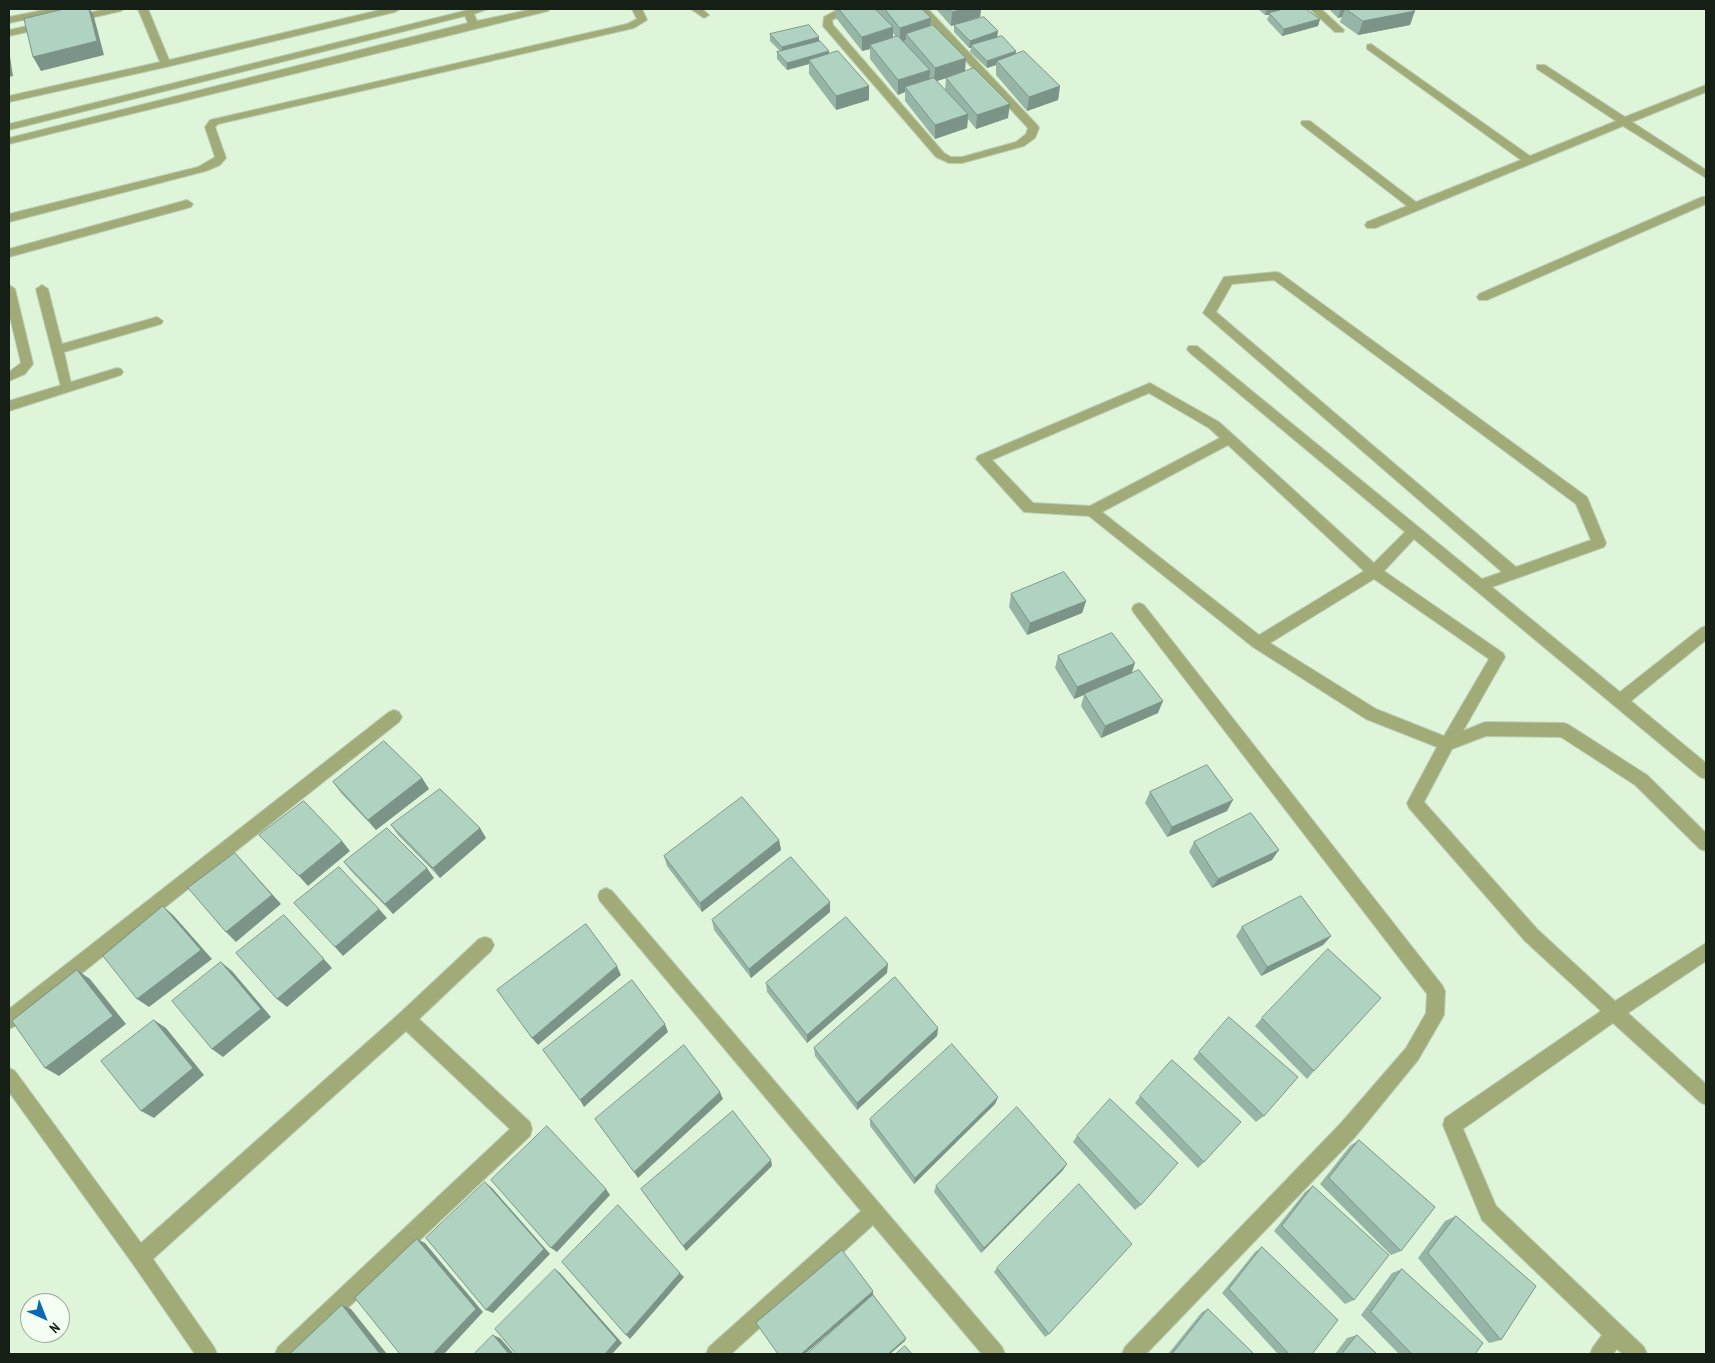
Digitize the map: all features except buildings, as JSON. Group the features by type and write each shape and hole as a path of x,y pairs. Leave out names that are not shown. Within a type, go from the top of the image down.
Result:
{"street":[{"path":"9,20 62,9"},
{"path":"9,33 118,9"},
{"path":"143,9 166,64"},
{"path":"9,99 396,9"},
{"path":"9,126 483,9"},
{"path":"9,140 545,9"},
{"path":"9,218 216,163 221,158 210,127 214,122 630,26 642,20 637,9"},
{"path":"850,9 838,12 827,19 828,26 940,155 949,160 962,160 1020,144 1031,136 1034,128 923,9"},
{"path":"1315,9 1340,30"},
{"path":"468,12 474,25"},
{"path":"1371,47 1529,160"},
{"path":"1541,67 1706,175"},
{"path":"1371,225 1706,88"},
{"path":"1306,123 1415,207"},
{"path":"1484,297 1706,200"},
{"path":"9,253 187,204"},
{"path":"1480,586 1514,574 1599,544 1582,501 1276,276 1228,280 1209,313 1514,574"},
{"path":"9,289 27,364 21,371 9,377"},
{"path":"42,289 66,388"},
{"path":"57,350 157,321"},
{"path":"1193,349 1706,772"},
{"path":"9,406 117,372"},
{"path":"1229,439 1092,511 1029,508 983,459 1150,388 1214,425 1374,572 1498,657 1415,803 1531,935 1706,1096"},
{"path":"1092,511 1258,643 1371,714 1447,744 1485,729 1564,730 1641,780 1706,844"},
{"path":"1258,643 1374,572 1414,532"},
{"path":"1132,1354 1348,1130 1412,1054 1435,1015 1436,991 1139,609"},
{"path":"1620,701 1706,632"},
{"path":"9,1020 394,717"},
{"path":"606,896 995,1354"},
{"path":"140,1257 406,1019 486,944"},
{"path":"1637,1354 1489,1214 1452,1125 1706,950"},
{"path":"285,1354 523,1128 406,1019"},
{"path":"9,1077 140,1257 207,1354"},
{"path":"716,1354 874,1212"},
{"path":"1600,1354 1616,1334"}]}
